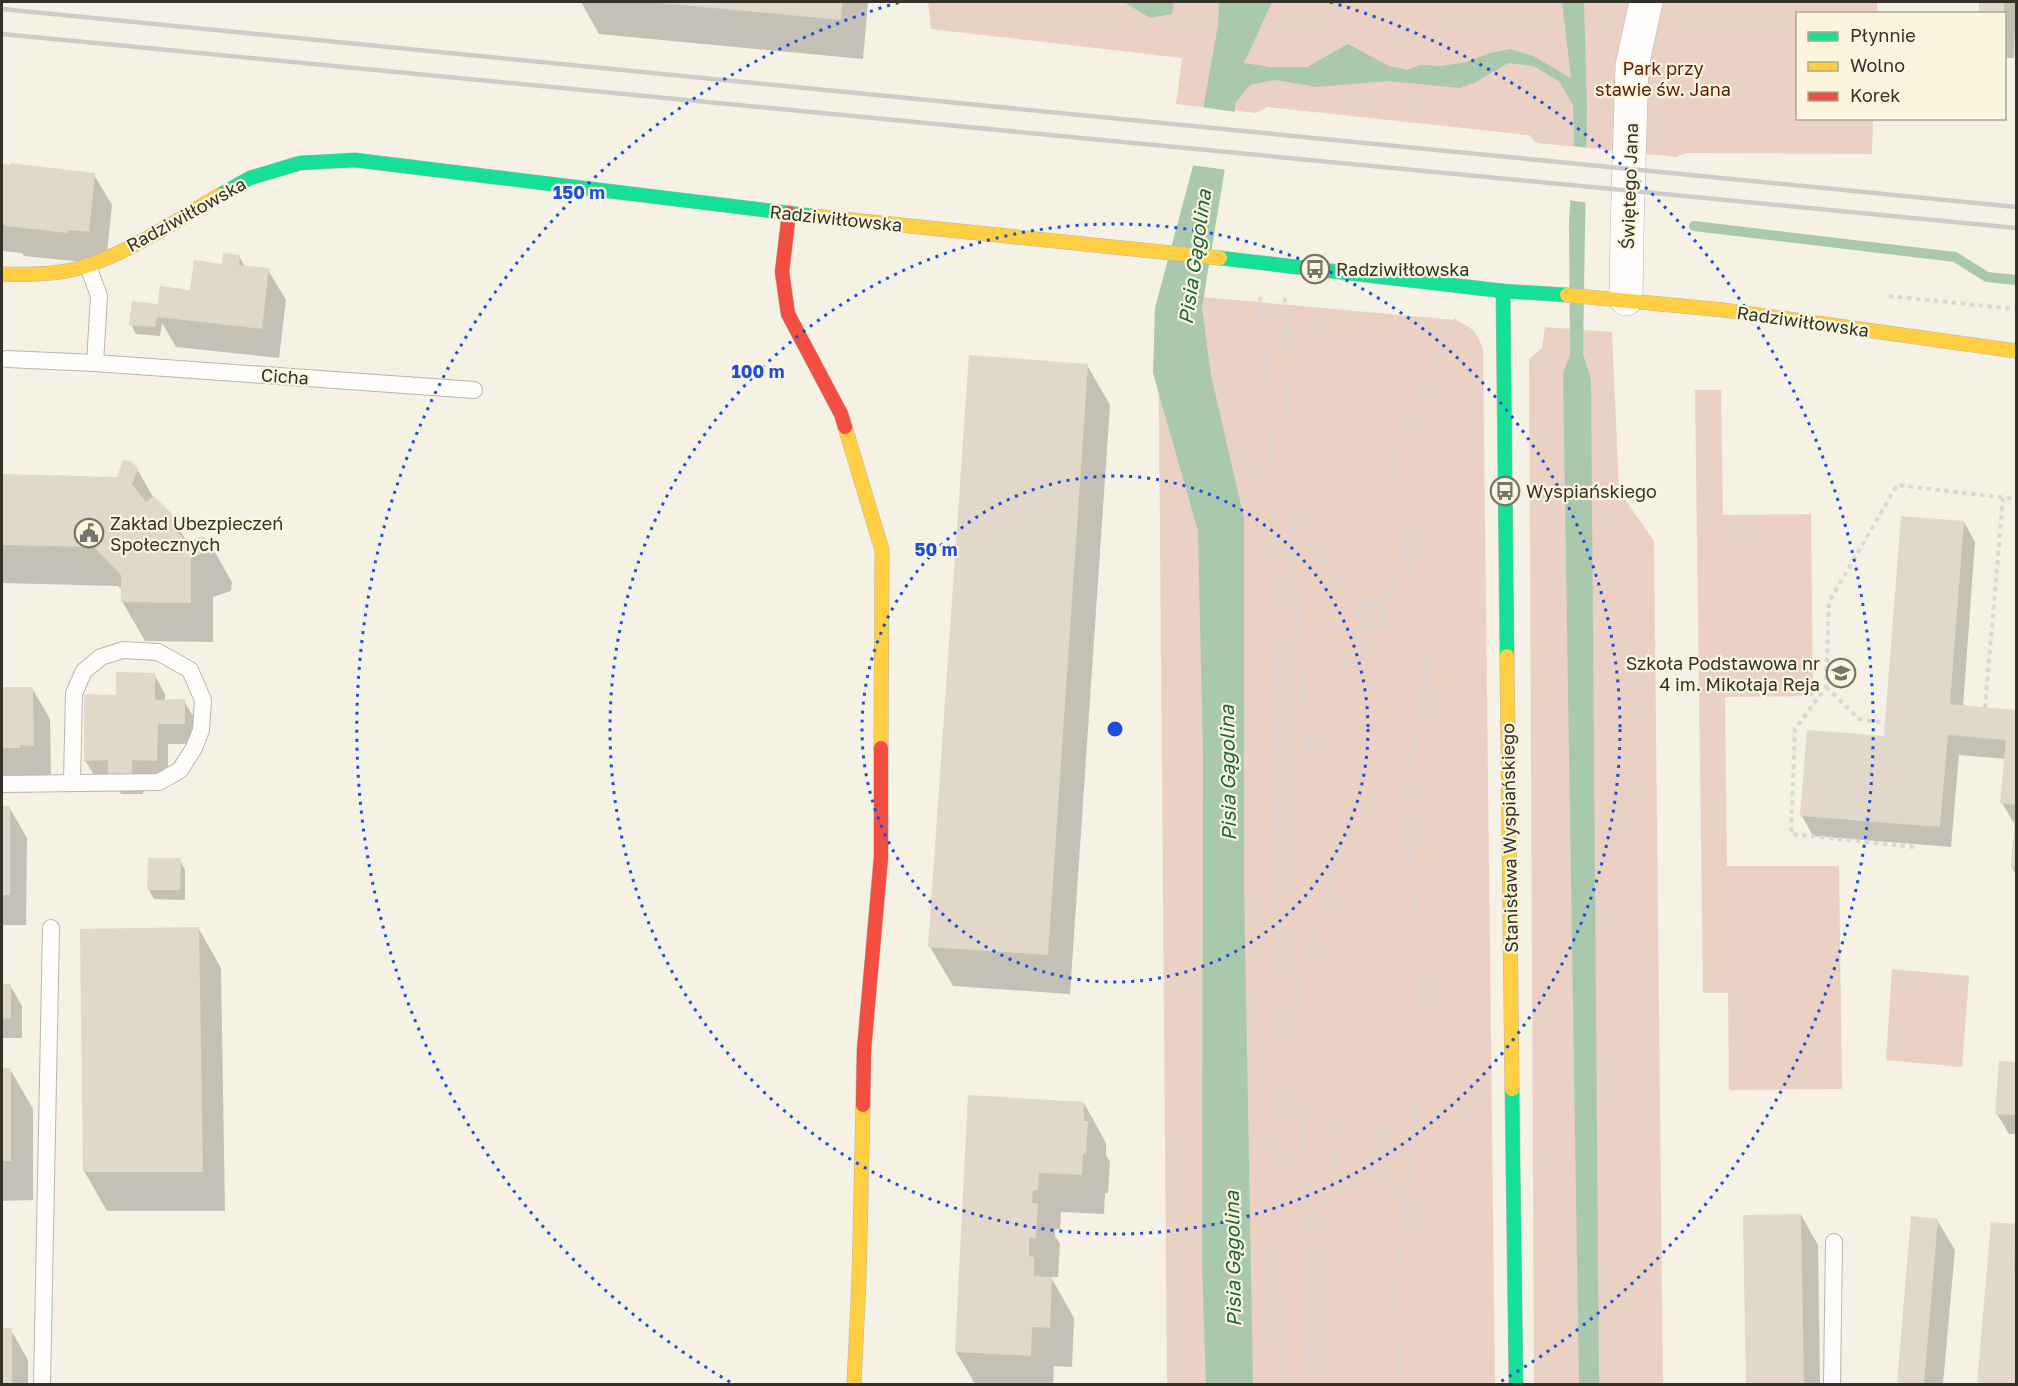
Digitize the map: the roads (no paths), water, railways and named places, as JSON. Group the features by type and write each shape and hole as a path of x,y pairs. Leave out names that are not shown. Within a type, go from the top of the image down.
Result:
{"street":[{"name":"Świętego Jana","path":"1626,300 1632,66 1646,2"},
{"name":"Radziwiłłowska","path":"2,274 34,275 88,266 145,239 250,178 300,163 355,160 789,213 1223,258 1503,291 1591,296 1723,310 2016,351"},
{"path":"789,213 782,273 788,314 841,414 882,550 881,857 864,1050 860,1280 854,1384"},
{"name":"Stanisława Wyspiańskiego","path":"1503,291 1516,1384"}],"lane":[{"path":"88,266 99,296 95,363"},
{"name":"Cicha","path":"7,360 95,363 474,390"},
{"path":"2,784 159,782 180,770 194,748 201,730 203,700 190,670 158,652 123,650 101,657 84,671 74,693 72,782"},
{"path":"42,1384 51,928"},
{"path":"1832,1384 1834,1242"}],"water":[{"path":"1124,2 1174,2 1172,14 1150,18"},
{"name":"Pisia Gągolina","path":"1219,2 1272,2 1244,63 1270,67 1307,67 1348,44 1389,66 1408,70 1420,65 1441,66 1466,62 1490,53 1510,49 1533,56 1571,78 1562,2 1584,2 1587,107 1583,354 1591,379 1599,1384 1579,1384 1563,373 1570,355 1569,221 1574,136 1573,105 1559,81 1533,66 1508,63 1476,82 1460,88 1388,81 1317,87 1275,80 1250,85 1236,102 1202,307 1211,375 1244,518 1244,883 1253,1384 1206,1384 1202,1264 1203,756 1198,531 1153,373 1155,308 1193,166 1218,25"}],"waterway":[{"path":"1694,226 1955,257 1987,277 2016,280"}],"railway":[{"path":"2,9 2016,207"},
{"path":"2,34 2016,228"}],"place":[{"name":"Radziwiłłowska","path":"1315,269"},
{"name":"Wyspiańskiego","path":"1505,491"},
{"name":"Zakład Ubezpieczeń Społecznych","path":"89,533"},
{"name":"Szkoła Podstawowa nr 4 im. Mikołaja Reja","path":"1841,673"}],"park label":[{"name":"Park przy stawie św. Jana","path":"1663,78"}]}
